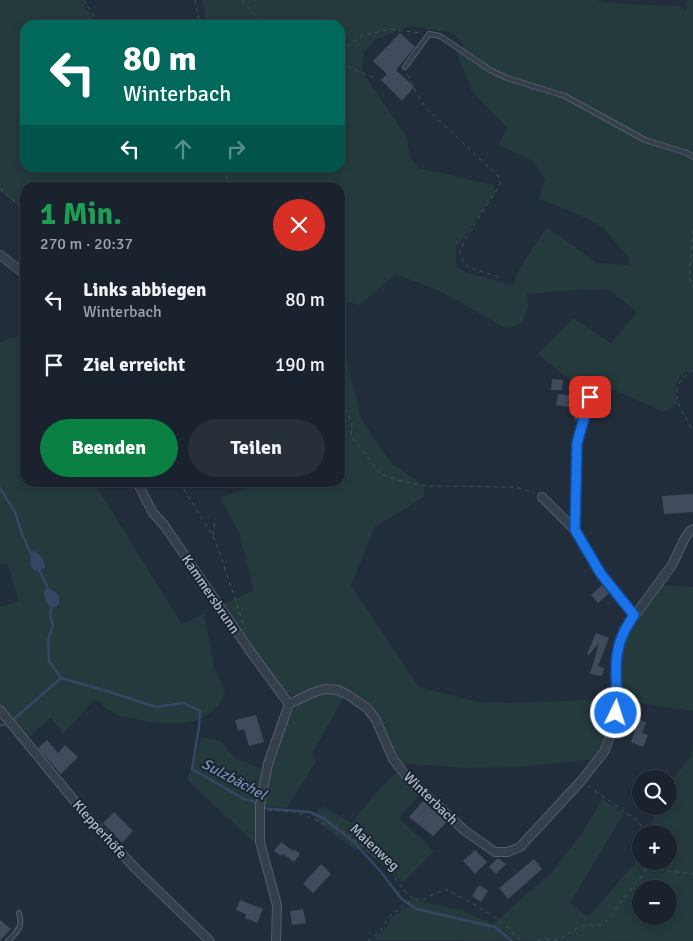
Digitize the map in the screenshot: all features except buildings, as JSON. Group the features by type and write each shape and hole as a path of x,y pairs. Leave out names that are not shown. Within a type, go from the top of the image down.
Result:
{"street":[{"path":"0,255 20,270"},
{"path":"575,530 577,443 590,397"},
{"name":"Kammersbrunn","path":"140,487 153,513 164,525 250,651 289,704"},
{"path":"542,497 575,530 601,574 634,615"},
{"name":"Winterbach","path":"289,704 312,692 325,689 338,690 368,709 376,720 393,759 408,778 464,830 495,852 508,852 520,847 581,782 604,752 614,727 618,698 616,666 618,650 624,630 672,565 685,538 693,529"},
{"path":"276,941 277,905 260,842 260,808 268,764 289,704"},
{"name":"Klepperhöfe","path":"0,710 91,821 138,871 210,941"}],"lane":[{"path":"405,67 429,34 440,36 490,70 507,78 565,96 645,140 687,153 693,157"},
{"path":"8,941 20,927 19,913"}],"path":[{"path":"83,0 97,20"},
{"path":"195,0 199,20"},
{"path":"242,0 259,20"},
{"path":"345,48 362,36 390,29 429,34"},
{"path":"345,66 373,76"},
{"path":"405,67 417,94 426,108 499,177 500,186 465,239 460,252 464,264 499,277"},
{"path":"0,189 20,207"},
{"path":"693,230 689,276 693,288"},
{"path":"693,370 683,376 676,390 678,402 693,432"},
{"path":"345,408 352,423 351,436 381,474 401,481 429,486 516,487 528,490 542,497"},
{"path":"183,487 213,536 247,634"},
{"path":"213,536 215,518"},
{"path":"581,782 637,820 641,825"},
{"name":"Maienweg","path":"260,808 297,812 327,825 330,822 334,823 385,865 408,895 415,899"},
{"path":"538,941 545,938 558,940 583,926 599,926 605,923 646,870"},
{"path":"662,870 693,874"},
{"path":"368,941 379,933 389,916 405,904 415,899 424,899 445,889 482,908 514,933 521,941"}],"green space":[{"path":"0,0 80,0 94,20 20,20 20,172 345,172 345,20 205,20 203,0 596,0 606,3 680,6 687,11 686,0 693,0 693,368 679,379 675,387 677,404 664,412 617,391 565,376 538,354 574,318 611,344 637,312 608,289 527,294 528,308 522,323 507,329 442,292 396,274 359,305 345,302 345,182 20,182 20,207 0,190","holes":["409,26 453,33 464,46 456,51 472,91 507,128 498,145 532,160 545,179 539,199 575,213 603,227 629,258 628,265 597,263 547,227 521,266 513,285 464,272 456,266 456,248 496,192 493,185 419,168 410,158 407,137 362,72 364,51 375,40"]},
{"path":"19,335 20,337 20,487 96,487 182,624 204,614 214,667 225,693 218,705 210,713 199,719 175,724 148,722 116,714 95,699 63,734 51,717 27,739 0,706 0,607 19,601 7,563 0,565 0,342"},
{"path":"345,358 361,419 390,462 424,486 424,497 375,527 351,585 419,687 479,702 522,703 615,698 609,730 604,744 595,759 523,767 463,768 401,763 379,718 327,685 315,687 296,696 285,692 257,657 223,604 254,590 239,532 220,498 249,487 345,487"},
{"path":"662,585 693,587 693,711 621,700 619,656 623,639 633,620"},
{"path":"324,692 335,692 344,696 311,756 317,760 287,808 262,806 274,751 285,723 300,703"},
{"path":"201,737 220,741 235,758 264,770 256,817 259,847 187,780"},
{"path":"693,739 693,941 373,940 383,931 392,917 414,900 460,910 493,924 551,873 583,832 602,799 624,813 570,903 588,917 632,866 632,870 677,870 677,825 651,825 654,815 677,815 677,774 691,756"},
{"path":"398,771 420,794 399,818 434,851 403,883 362,848 354,849 319,823 315,817 318,809 324,807 352,823 373,796"}],"water":[{"path":"34,551 42,558 45,568 35,571 32,567 30,561 31,553"},
{"path":"48,588 54,591 59,598 57,607 48,605 46,601 44,592"}],"waterway":[{"name":"Sulzbächel","path":"0,488 15,512 32,556"},
{"name":"Sulzbächel","path":"38,568 49,590"},
{"name":"Sulzbächel","path":"53,603 50,614 53,625 48,641 49,661 61,678 156,707 184,703 200,711 192,769 244,799 253,801 262,808 309,812 323,818 354,842 401,898 416,909 495,927 512,941"},
{"path":"14,719 61,678"}],"route":[{"path":"590,397 577,443 575,530 601,574 634,615 624,630 618,650 616,666 618,698 616,713"}]}
